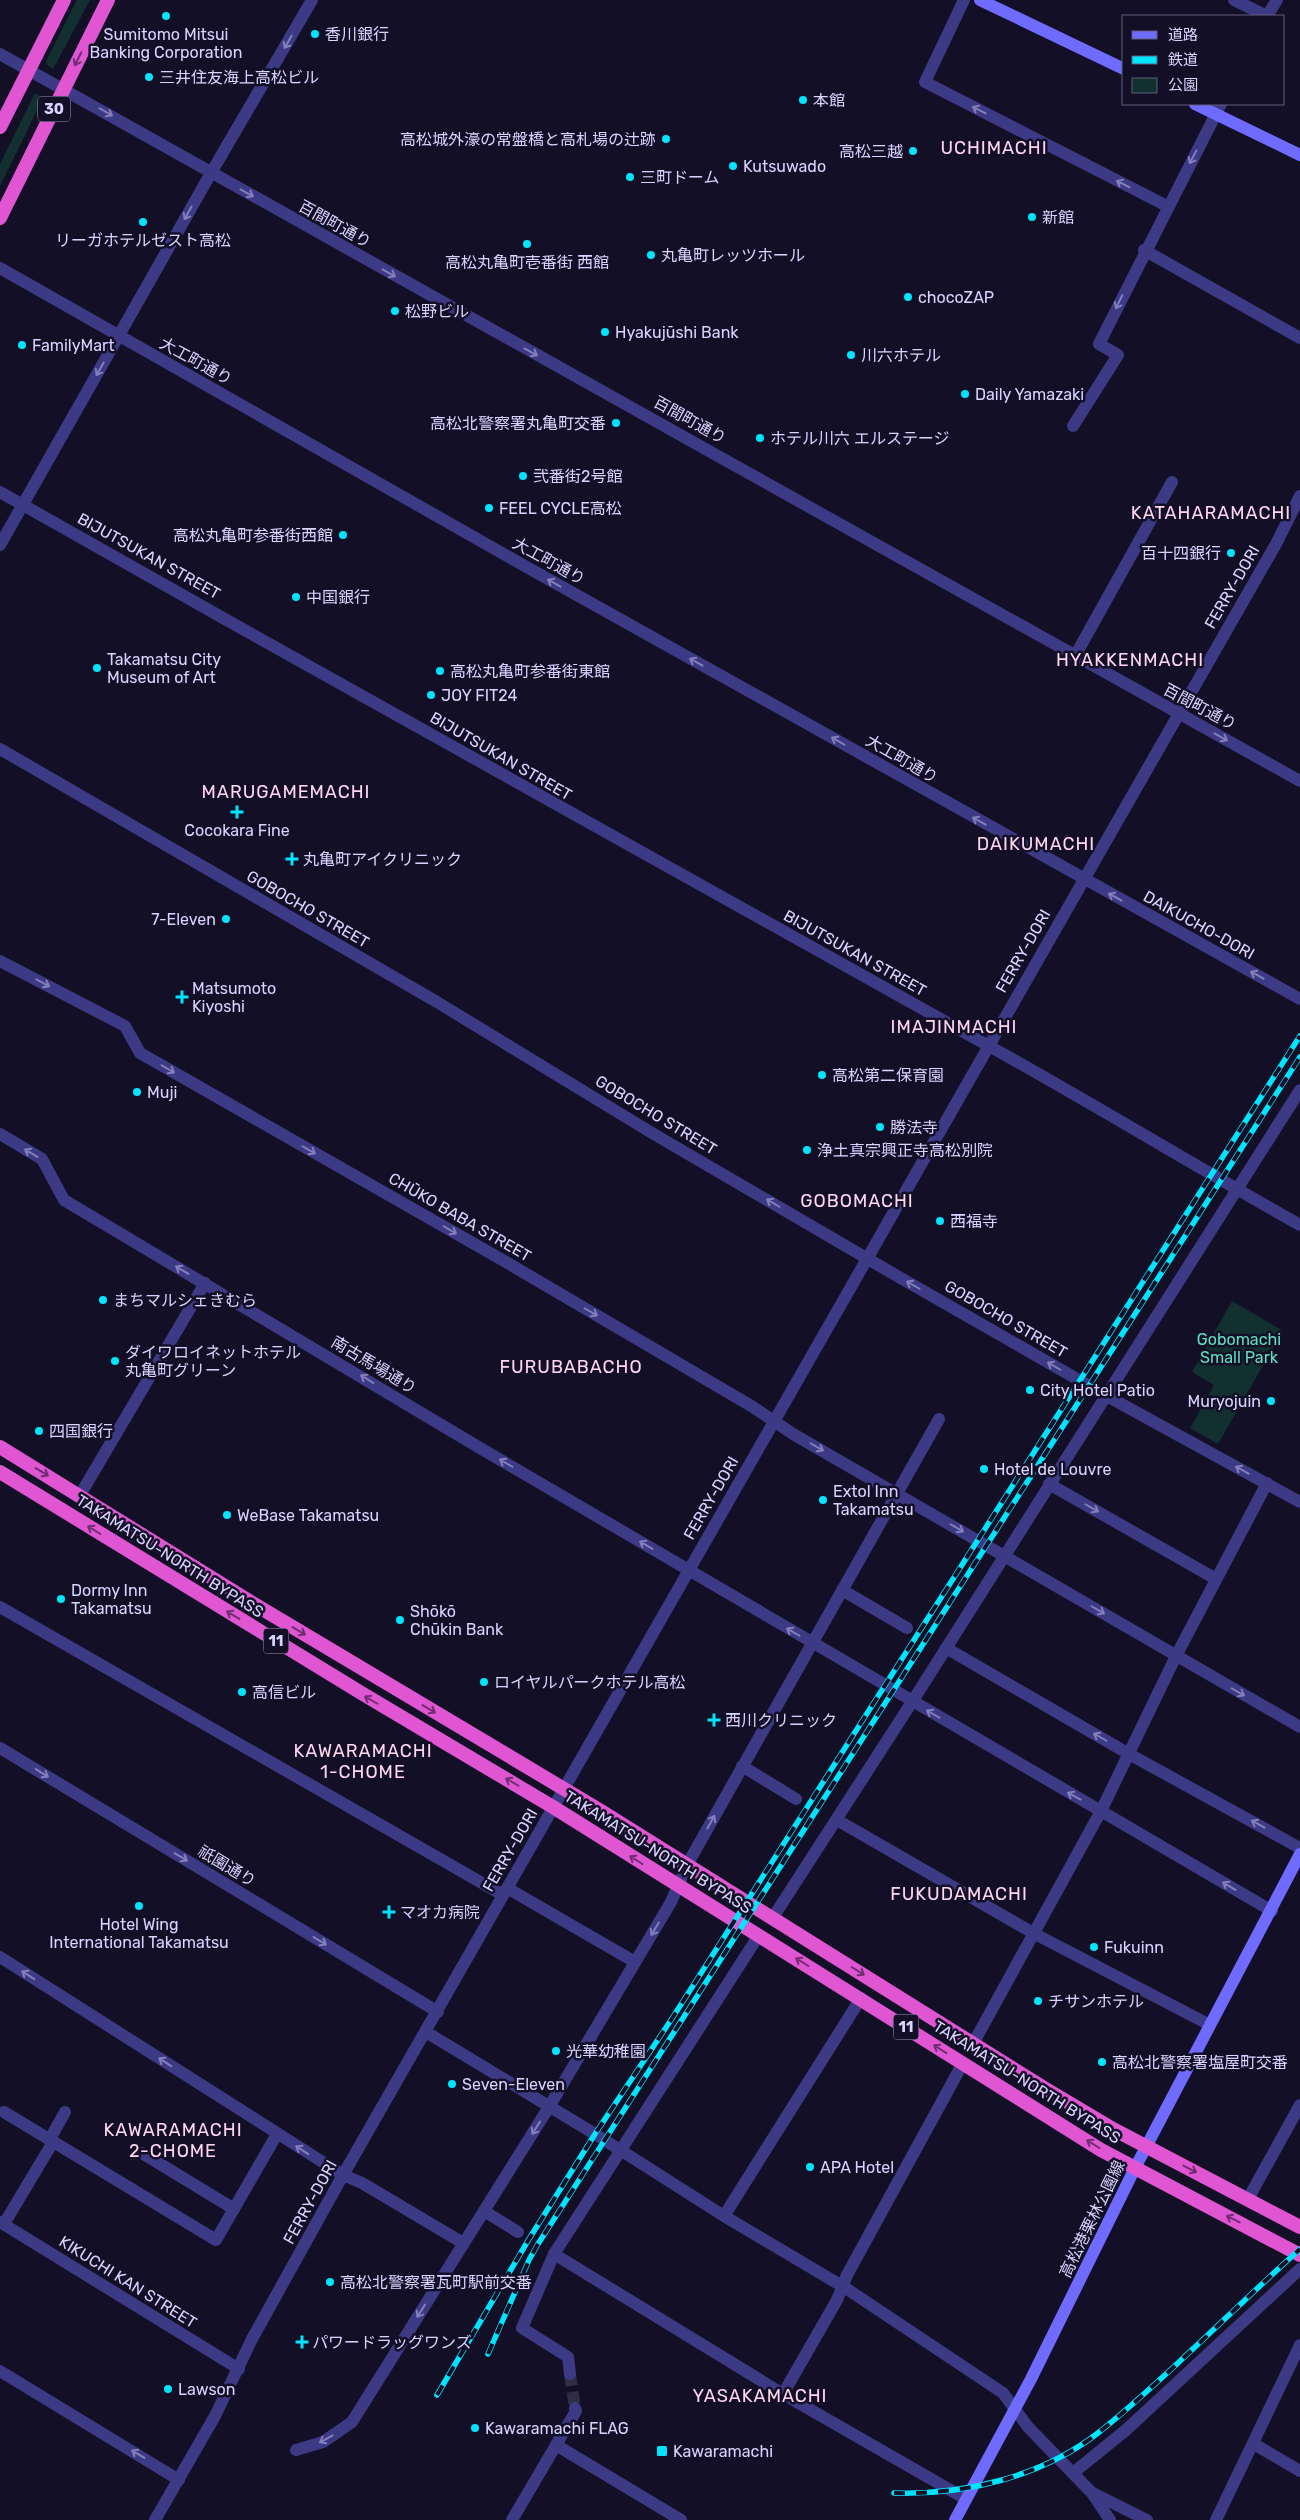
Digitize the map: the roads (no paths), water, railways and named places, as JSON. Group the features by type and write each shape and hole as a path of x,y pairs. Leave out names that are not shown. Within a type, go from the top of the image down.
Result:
{"highway":[{"name":"30","path":"0,127 64,0"},
{"name":"30","path":"0,218 108,0"},
{"name":"TAKAMATSU-NORTH BYPASS","path":"0,1447 254,1604 687,1865 974,2042 1044,2088 1146,2147 1300,2227"},
{"name":"TAKAMATSU-NORTH BYPASS","path":"0,1472 363,1694 553,1807 1135,2168 1300,2255"}],"main road":[{"path":"980,0 1122,68"},
{"path":"1200,105 1218,109 1300,155"},
{"name":"高松港栗林公園線","path":"955,2520 1015,2409 1135,2168 1272,1911 1300,1854"}],"street":[{"path":"0,545 211,173 312,0"},
{"path":"964,0 925,82 1167,206"},
{"path":"1234,0 1265,15"},
{"path":"1268,15 1277,0"},
{"name":"百間町通り","path":"0,54 64,88 211,173 1300,781"},
{"path":"1073,426 1118,355 1099,344 1144,250 1218,109"},
{"path":"1144,250 1300,338"},
{"name":"大工町通り","path":"0,268 1083,880"},
{"path":"1075,656 1172,482"},
{"name":"BIJUTSUKAN STREET","path":"0,492 316,668 508,779 988,1046 1300,1225"},
{"name":"FERRY-DORI","path":"155,2520 179,2480 239,2368 252,2339 343,2175 438,2012 688,1570 868,1259 1276,544 1300,496"},
{"name":"GOBOCHO STREET","path":"0,749 437,1002 658,1137 868,1259 1106,1395 1300,1502"},
{"name":"DAIKUCHO-DORI","path":"1083,880 1300,999"},
{"name":"CHŪKO BABA STREET","path":"0,961 125,1026 140,1053 506,1262 1300,1728"},
{"path":"772,1918 837,1820 1300,1090"},
{"name":"南古馬場通り","path":"0,1134 42,1159 54,1178 64,1200 912,1702 1272,1911"},
{"path":"80,1495 205,1284"},
{"path":"296,2450 323,2442 352,2422 549,2107 678,1886 687,1865 742,1766 939,1419"},
{"path":"974,2042 1102,1811 1176,1656 1267,1483"},
{"path":"1050,1484 1216,1579"},
{"path":"842,1590 908,1628"},
{"path":"0,1607 634,1962"},
{"path":"946,1648 1129,1754 1300,1848"},
{"name":"祇園通り","path":"0,1748 438,2012"},
{"path":"742,1766 796,1799"},
{"path":"837,1820 1035,1934 1210,2025"},
{"path":"570,2374 568,2357 522,2328 554,2254 759,1935"},
{"path":"0,1957 343,2175 362,2184 463,2243"},
{"path":"724,2216 861,1998"},
{"path":"426,2032 620,2150 724,2216 843,2287 1003,2394 1028,2427 1092,2493 1110,2520"},
{"path":"783,2394 843,2287 847,2275 963,2063"},
{"path":"1248,2199 1300,2105"},
{"path":"4,2112 216,2240 277,2134"},
{"path":"53,2142 51,2136 65,2112"},
{"path":"2,2223 53,2142"},
{"path":"142,2154 234,2209"},
{"path":"484,2211 518,2232"},
{"name":"KIKUCHI KAN STREET","path":"2,2223 239,2368"},
{"path":"554,2254 783,2394 966,2499"},
{"path":"1073,2473 1140,2418 1300,2269"},
{"path":"1216,2520 1300,2346"},
{"path":"0,2371 179,2480"},
{"path":"512,2520 576,2411 575,2408"},
{"path":"1254,2444 1300,2471"},
{"path":"556,2445 681,2520"},
{"path":"1092,2493 1147,2520"}],"tunnel":[{"path":"570,2374 575,2408"}],"railway":[{"path":"437,2395 529,2239 595,2134 673,2017 1300,1036"},
{"path":"488,2354 529,2260 538,2244 1300,1057"},
{"path":"894,2493 948,2491 1001,2480 1027,2472 1076,2448 1098,2433 1139,2399 1300,2249"}],"place":[{"name":"Sumitomo Mitsui Banking Corporation","path":"166,16"},
{"name":"香川銀行","path":"315,34"},
{"name":"三井住友海上高松ビル","path":"149,77"},
{"name":"本館","path":"803,100"},
{"name":"高松城外濠の常盤橋と高札場の辻跡","path":"666,139"},
{"name":"高松三越","path":"913,151"},
{"name":"Kutsuwado","path":"733,166"},
{"name":"三町ドーム","path":"630,177"},
{"name":"新館","path":"1032,217"},
{"name":"リーガホテルゼスト高松","path":"143,222"},
{"name":"高松丸亀町壱番街 西館","path":"527,244"},
{"name":"丸亀町レッツホール","path":"651,255"},
{"name":"chocoZAP","path":"908,297"},
{"name":"松野ビル","path":"395,311"},
{"name":"Hyakujūshi Bank","path":"605,332"},
{"name":"FamilyMart","path":"22,345"},
{"name":"川六ホテル","path":"851,355"},
{"name":"Daily Yamazaki","path":"965,394"},
{"name":"高松北警察署丸亀町交番","path":"616,423"},
{"name":"ホテル川六 エルステージ","path":"760,438"},
{"name":"弐番街2号館","path":"523,476"},
{"name":"FEEL CYCLE高松","path":"489,508"},
{"name":"高松丸亀町参番街西館","path":"343,535"},
{"name":"百十四銀行","path":"1231,553"},
{"name":"中国銀行","path":"296,597"},
{"name":"Takamatsu City Museum of Art","path":"97,668"},
{"name":"高松丸亀町参番街東館","path":"440,671"},
{"name":"JOY FIT24","path":"431,695"},
{"name":"Cocokara Fine","path":"237,812"},
{"name":"丸亀町アイクリニック","path":"292,859"},
{"name":"7-Eleven","path":"226,919"},
{"name":"Matsumoto Kiyoshi","path":"182,997"},
{"name":"高松第二保育園","path":"822,1075"},
{"name":"Muji","path":"137,1092"},
{"name":"勝法寺","path":"880,1127"},
{"name":"浄土真宗興正寺高松別院","path":"807,1150"},
{"name":"西福寺","path":"940,1221"},
{"name":"まちマルシェきむら","path":"103,1300"},
{"name":"ダイワロイネットホテル 丸亀町グリーン","path":"115,1361"},
{"name":"City Hotel Patio","path":"1030,1390"},
{"name":"Muryojuin","path":"1271,1401"},
{"name":"四国銀行","path":"39,1431"},
{"name":"Hotel de Louvre","path":"984,1469"},
{"name":"Extol Inn Takamatsu","path":"823,1500"},
{"name":"WeBase Takamatsu","path":"227,1515"},
{"name":"Dormy Inn Takamatsu","path":"61,1599"},
{"name":"Shōkō Chūkin Bank","path":"400,1620"},
{"name":"ロイヤルパークホテル高松","path":"484,1682"},
{"name":"高信ビル","path":"242,1692"},
{"name":"西川クリニック","path":"714,1720"},
{"name":"Hotel Wing International Takamatsu","path":"139,1906"},
{"name":"マオカ病院","path":"389,1912"},
{"name":"Fukuinn","path":"1094,1947"},
{"name":"チサンホテル","path":"1038,2001"},
{"name":"光華幼稚園","path":"556,2051"},
{"name":"高松北警察署塩屋町交番","path":"1102,2062"},
{"name":"Seven-Eleven","path":"452,2084"},
{"name":"APA Hotel","path":"810,2167"},
{"name":"高松北警察署瓦町駅前交番","path":"330,2282"},
{"name":"パワードラッグワンズ","path":"302,2342"},
{"name":"Lawson","path":"168,2389"},
{"name":"Kawaramachi FLAG","path":"475,2428"},
{"name":"Kawaramachi","path":"662,2451"}],"district":[{"name":"UCHIMACHI","path":"994,148"},
{"name":"KATAHARAMACHI","path":"1211,513"},
{"name":"HYAKKENMACHI","path":"1130,660"},
{"name":"MARUGAMEMACHI","path":"286,792"},
{"name":"DAIKUMACHI","path":"1036,844"},
{"name":"IMAJINMACHI","path":"954,1027"},
{"name":"GOBOMACHI","path":"857,1201"},
{"name":"FURUBABACHO","path":"571,1367"},
{"name":"KAWARAMACHI 1-CHOME","path":"363,1761"},
{"name":"FUKUDAMACHI","path":"959,1894"},
{"name":"KAWARAMACHI 2-CHOME","path":"173,2140"},
{"name":"YASAKAMACHI","path":"760,2396"}],"park label":[{"name":"Gobomachi Small Park","path":"1239,1348"}]}
